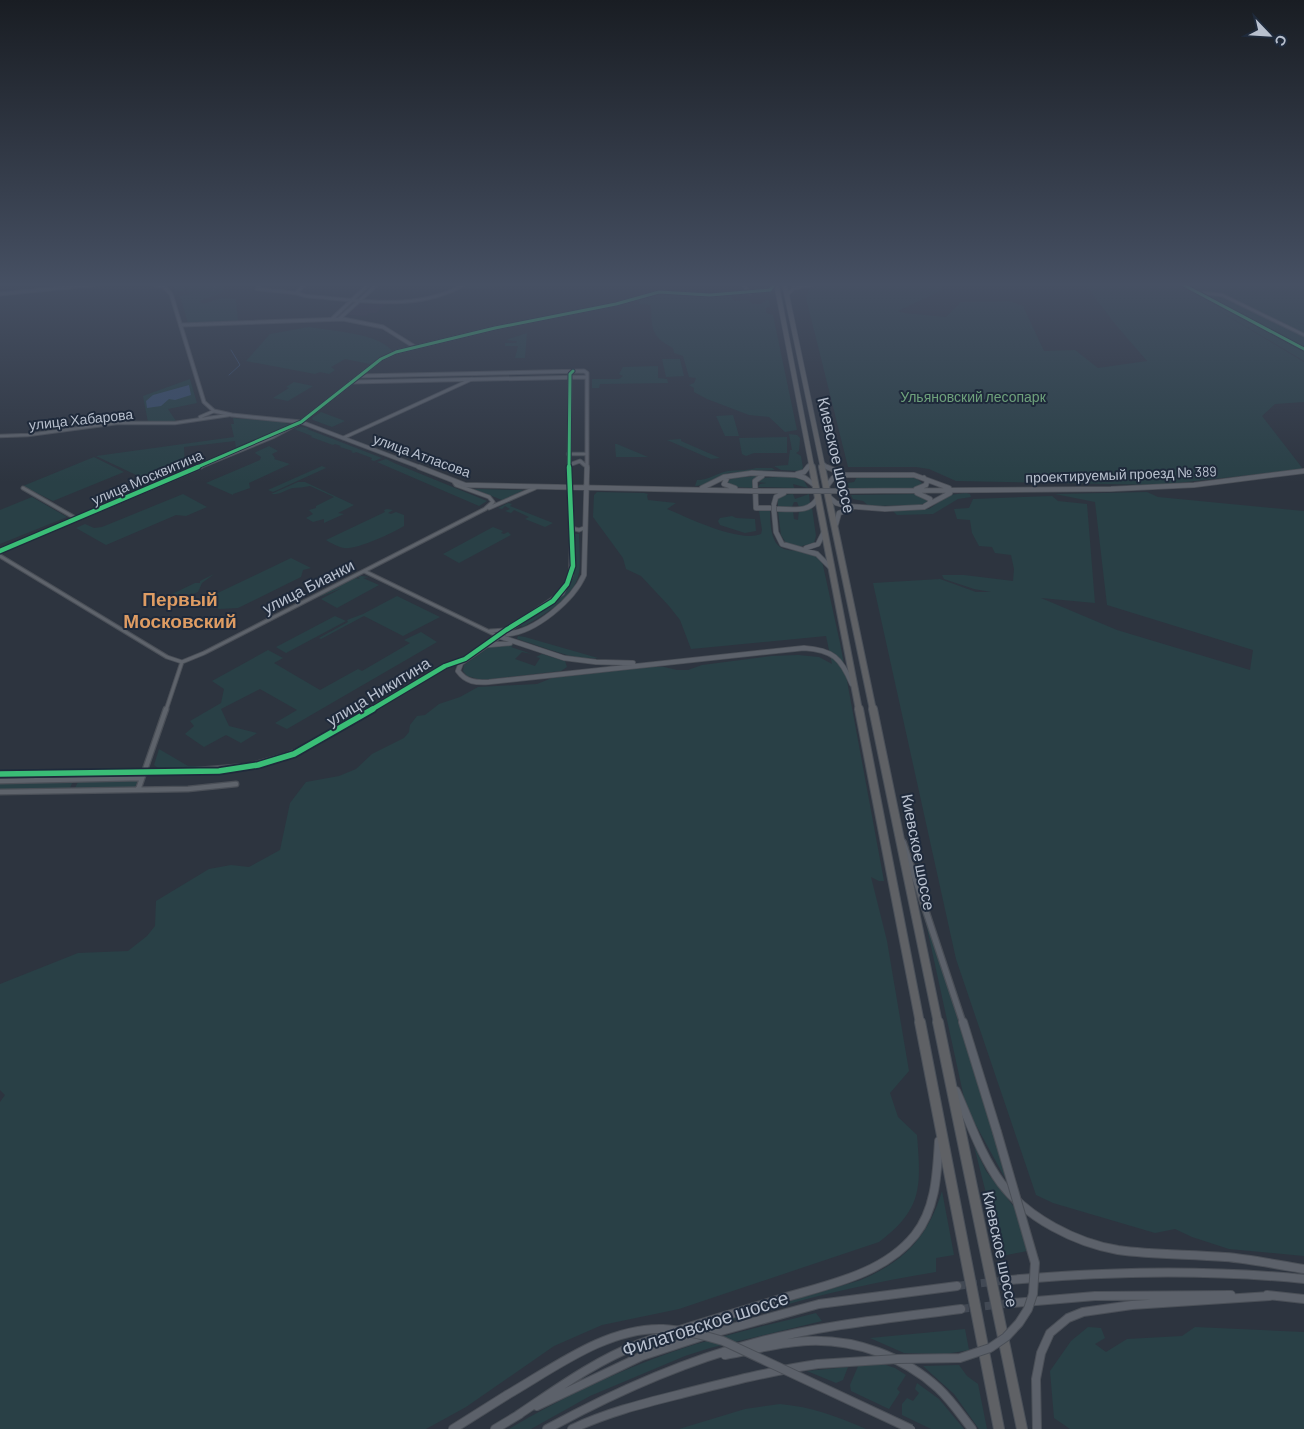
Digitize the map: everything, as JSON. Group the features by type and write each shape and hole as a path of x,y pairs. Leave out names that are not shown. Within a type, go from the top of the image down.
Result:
{"highway":[{"name":"Киевское шоссе","path":"789,349 999,1429"},
{"name":"Киевское шоссе","path":"798,349 1022,1429"}],"main road":[{"name":"улица Атласова","path":"189,349 204,402 216,411 232,415 300,422 454,482 478,486 682,490 850,492 968,490"},
{"path":"300,422 381,359 407,349"},
{"path":"570,377 570,373 573,371"},
{"path":"359,376 586,372 587,454 584,575 579,586 558,608 516,634 513,638 516,643"},
{"name":"улица Никитина","path":"466,659 506,630 553,601 564,589 572,566 568,454 570,377"},
{"path":"351,382 586,377"},
{"path":"569,465 580,461 586,466"},
{"path":"793,475 804,472 812,462"},
{"path":"822,463 832,471 848,474 907,474 921,477 941,486 968,490"},
{"name":"проектируемый проезд № 389","path":"968,490 1111,489 1194,485 1304,471"},
{"path":"827,486 834,478 848,474"},
{"path":"770,475 760,477 755,481 756,508 808,508 816,502 818,496"},
{"path":"682,490 704,487 730,476 793,475 805,478 816,486"},
{"path":"730,476 724,480 725,485 751,491"},
{"path":"904,491 924,487 927,482 921,477"},
{"path":"829,496 841,506 859,508 918,508 930,506 946,494 968,490"},
{"path":"760,491 769,495 774,508 777,537 782,544 820,554 831,567"},
{"path":"774,508 778,495 794,491"},
{"path":"904,491 921,494 930,499 929,503 918,508"},
{"path":"836,524 839,513 859,508"},
{"path":"788,546 801,548 815,546 821,540 824,532"},
{"path":"506,630 507,634 516,634"},
{"path":"498,636 564,658 596,662 655,663"},
{"path":"483,647 501,642 516,643"},
{"path":"466,659 461,663 458,671 464,678 477,683 799,648 819,649 832,653 841,661 855,690"},
{"path":"560,673 567,671 570,666 564,658"},
{"path":"572,1429 626,1408 724,1382 818,1364 889,1359 960,1358 990,1348 1006,1337 1019,1323 1028,1309 1033,1294 1035,1263 997,1132 941,953 897,826"},
{"path":"948,1071 986,1159 1002,1184 1022,1206 1056,1228 1097,1245 1119,1250 1227,1257 1304,1269"},
{"path":"518,1415 572,1379 638,1345 835,1283 873,1270 886,1262 900,1251 919,1230 934,1200 940,1161 939,1124"},
{"path":"1008,1280 1043,1276 1154,1271 1262,1273 1304,1279"},
{"name":"Филатовское шоссе","path":"495,1429 518,1415 642,1356 703,1336 819,1304 957,1286"},
{"path":"1013,1302 1046,1298 1125,1294 1270,1296 1304,1299"},
{"path":"1037,1429 1036,1388 1039,1360 1044,1343 1050,1333 1060,1323 1075,1314 1129,1305 1270,1296"},
{"name":"Филатовское шоссе","path":"547,1429 643,1382 753,1343 829,1328 961,1309"},
{"path":"453,1429 508,1395 610,1338 640,1330 672,1328 703,1334 723,1342 911,1429"},
{"path":"704,1359 810,1341 834,1342 865,1348 891,1358 921,1374 946,1396 972,1429"}],"street":[{"path":"343,438 472,381 472,379"},
{"name":"улица Хабарова","path":"193,420 216,411"},
{"name":"улица Хабарова","path":"0,436 28,435 117,423 169,423 232,415"},
{"name":"улица Москвитина","path":"0,551 273,437 300,422"},
{"path":"568,454 587,454"},
{"path":"454,482 456,485 493,499 493,502 484,509"},
{"name":"улица Бианки","path":"182,662 201,655 484,509 537,487"},
{"path":"23,488 77,519"},
{"path":"571,528 579,530 584,528"},
{"path":"0,556 167,657 182,662 138,790"},
{"path":"364,572 498,636"},
{"path":"485,631 506,630"},
{"path":"485,631 489,637 489,642"},
{"name":"улица Никитина","path":"0,774 233,770 278,760 308,747 445,666 466,659"},
{"path":"6,781 31,773"},
{"path":"0,781 142,778"},
{"path":"0,792 188,789 236,784"}],"green space":[{"path":"257,349 390,349 393,352 370,364 345,359 331,367 335,370 329,374 320,372 315,374 246,361"},
{"path":"517,349 526,349 525,358 515,358"},
{"path":"673,349 780,349 797,430 785,432 769,417 749,415 694,392 694,388 689,385 694,383 696,378 689,377 683,356 674,353"},
{"name":"Ульяновский лесопарк","path":"819,349 1075,350 1098,368 1147,361 1136,349 1282,349 1304,362 1304,402 1275,404 1262,416 1303,469 1160,485 956,481 929,469 916,467 848,467"},
{"name":"Ульяновский лесопарк","path":"1283,349 1304,349 1304,361"},
{"path":"662,359 680,359 684,376 666,377"},
{"path":"658,366 658,378 667,379 668,383 600,384 599,388 592,388 592,379 619,379 623,376 619,374 623,367"},
{"path":"190,379 197,403 168,409 176,421 148,422 143,396"},
{"path":"294,382 313,386 288,401 273,398 289,388 286,387"},
{"path":"321,412 345,421 332,427 313,420 312,418"},
{"path":"733,415 739,436 725,436 716,416"},
{"path":"233,418 283,422 291,425 238,448 236,448 235,441 184,447 185,469 153,483 96,456 234,437 231,424 234,424"},
{"path":"300,427 309,428 307,429 382,458 374,461 371,460 372,458 351,452 353,451 311,437 294,429"},
{"path":"789,434 797,435 800,438 799,451 796,453 801,456 803,468 800,471 781,470 774,466 788,465 790,450 792,450"},
{"path":"787,437 787,453 754,453 746,456 742,454 739,438"},
{"path":"681,439 681,441 720,458 711,459 667,440"},
{"path":"615,444 617,444 648,457 616,457"},
{"path":"269,446 278,451 272,454 274,459 290,464 249,483 250,488 233,495 206,483 260,460 261,457 255,453"},
{"path":"94,457 124,472 53,501 23,486"},
{"path":"386,459 487,501 479,506 377,462"},
{"path":"322,466 326,468 273,492 268,490"},
{"path":"772,468 775,470 728,473 703,485 695,486 697,480 724,472"},
{"path":"757,476 753,480 753,488 737,487 727,482 732,478"},
{"path":"792,476 803,479 808,488 793,484 794,488 758,487 760,484 766,483 758,482 761,478"},
{"path":"857,477 910,477 922,483 918,487 912,488 849,489 848,483 854,482"},
{"path":"298,482 305,482 354,505 338,513 344,514 324,523 324,519 313,522 306,518 313,514 309,510 334,497 310,486 271,494"},
{"path":"474,489 522,490 522,491 502,500"},
{"path":"597,492 648,494 648,500 676,503 667,509 714,528 740,535 752,536 761,534 759,511 770,511 771,530 775,541 781,547 813,554 822,561 840,643 884,881 871,877 887,941 909,1071 890,1093 898,1117 917,1135 918,1183 916,1195 904,1219 879,1242 679,1309 602,1325 554,1346 466,1407 426,1429 0,1429 0,1102 5,1095 0,1090 0,984 78,953 128,951 147,936 155,926 156,901 209,869 231,865 249,867 280,850 290,803 306,782 339,776 356,769 372,754 404,738 417,716 425,715 439,704 460,697 478,687 537,684 552,678 650,667 688,670 702,665 771,656 798,655 819,657 832,664 826,636 691,649 680,620 641,576 626,569 623,558 593,517 594,495"},
{"path":"1147,492 1158,497 1304,511 1304,1256 1229,1249 1192,1237 1175,1229 1155,1233 1053,1203 1036,1195 956,959 873,583 940,579 976,592 991,592 974,589 944,579 942,575 964,575 1013,581 1014,569 1011,555 995,553 992,547 979,546 972,533 970,520 957,519 954,509 969,508 973,499 1052,496 1058,501 1087,504 1095,603 1041,598 1117,630 1250,670 1253,650 1107,605 1095,502 1055,494"},
{"path":"183,494 207,507 186,516 176,515 106,545 76,528 85,524 94,528 102,527"},
{"path":"793,494 795,499 809,494 810,504 799,507 797,502 794,502 792,507 778,507 778,498 783,495"},
{"path":"915,494 927,499 927,502 921,505 869,506 863,501 853,499 851,495"},
{"path":"970,494 971,497 958,499 933,514 897,515 893,511 929,509 949,495"},
{"path":"32,497 67,517 0,544 0,510"},
{"path":"508,503 512,504 510,506 553,523 545,527 525,519 529,517 514,510 511,513 505,511 510,509 505,506 502,509 498,508"},
{"path":"812,508 816,536 814,543 798,547 786,543 781,535 778,511 793,511 794,519 798,520 799,510"},
{"path":"384,510 393,510 388,513 396,512 404,515 404,526 392,533 350,548 339,547 326,540 385,512"},
{"path":"732,516 755,519 756,531 745,533 720,525 718,521 720,518"},
{"path":"493,527 503,531 501,533 508,532 511,535 459,563 443,554"},
{"path":"575,534 579,534 580,559 579,573 571,591 557,605 523,627 520,625 545,610 567,590 574,573"},
{"path":"291,558 311,568 303,570 301,577 238,608 219,609 203,600"},
{"path":"214,574 202,583 198,592 191,593 187,599 192,599 186,602 178,600 183,599 170,595 195,583 200,583 200,581"},
{"path":"358,577 369,577 363,578 379,585 337,608 321,599 342,588 321,596 355,578 360,579"},
{"path":"397,596 440,617 403,636 364,616 321,639 319,638 348,622 347,620 363,614"},
{"path":"335,616 346,621 286,653 276,647"},
{"path":"421,632 437,642 287,729 275,723 297,710 260,689 221,709 229,726 257,733 241,743 226,735 204,747 185,734 194,726 190,721 221,703 224,689 212,681 268,650 283,658 274,663 320,690 358,669 362,671 410,643 404,640"},
{"path":"518,636 598,658 580,658 558,652 517,639"},
{"path":"494,644 513,645 511,647 532,654 522,652 515,659 535,666 540,658 536,657 542,654 565,661 567,667 561,671 482,680 467,676 463,671 464,665"},
{"path":"159,749 188,766 216,766 216,768 159,769 154,765"},
{"path":"138,780 135,787 75,788 78,782"},
{"path":"73,781 70,788 0,790 0,783"},
{"path":"922,905 993,1131 1005,1178 966,1107"},
{"path":"974,1146 986,1171 1014,1207 1027,1251 1002,1256"},
{"path":"942,1191 954,1255 936,1258 936,1272 821,1295 746,1316 635,1353 634,1351 699,1328 861,1280 877,1273 913,1246 930,1222"},
{"path":"816,1313 822,1321 710,1348 685,1356 590,1396 531,1429 509,1429 589,1386 672,1352"},
{"path":"1088,1327 1101,1328 1105,1338 1095,1344 1106,1352 1127,1339 1182,1336 1195,1327 1304,1332 1304,1429 1070,1429 1054,1418 1050,1371 1071,1341"},
{"path":"965,1329 969,1350 946,1354 904,1353 870,1338"},
{"path":"862,1357 895,1368 906,1375 897,1389 900,1392 889,1409 851,1391 850,1385"},
{"path":"959,1365 967,1376 978,1384 987,1429 979,1429 954,1394 923,1366"},
{"path":"848,1367 843,1380 836,1383 807,1371"},
{"path":"917,1383 939,1399 964,1429 931,1429 902,1415 902,1404 907,1398 913,1401 919,1393 915,1389"},
{"path":"780,1404 803,1407 824,1413 866,1429 679,1429 745,1409"}],"water":[{"path":"189,385 191,395 175,400 169,399 161,406 147,408 146,401 153,395"}],"waterway":[{"path":"229,375 240,365 231,350"}],"tunnel":[{"path":"957,1286 1009,1280"},
{"path":"961,1309 1013,1303"}],"cycle path":[{"path":"0,551 288,429 301,422 381,359 396,352 410,349"},
{"path":"0,774 219,771 258,765 294,754 445,666 465,659 506,630 553,601 567,584 573,566 568,456 570,374 573,371"}],"district":[{"name":"Первый Московский","path":"180,609"}]}
